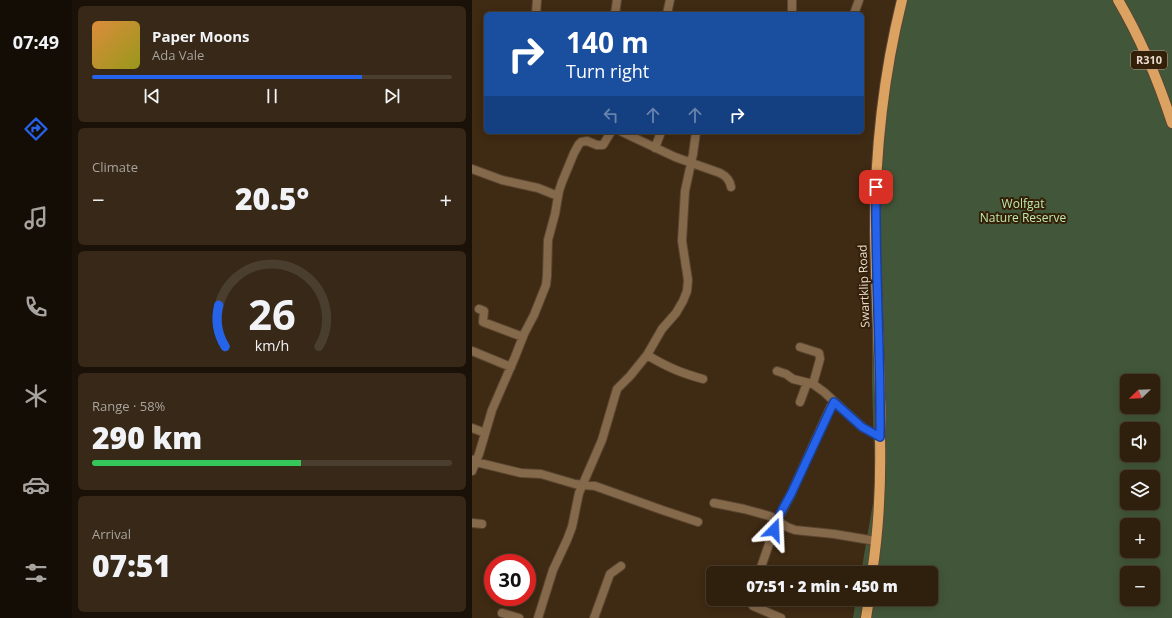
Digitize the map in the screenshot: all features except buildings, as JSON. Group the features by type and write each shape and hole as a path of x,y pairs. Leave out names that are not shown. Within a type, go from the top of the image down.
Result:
{"main road":[{"name":"Swartklip Road","path":"873,566 880,492 880,400 875,231 877,156 881,106 902,0"},
{"name":"R310","path":"1118,0 1152,67 1172,123"},
{"path":"866,618 868,606"}],"street":[{"path":"536,12 537,0"},
{"path":"615,12 617,0"},
{"path":"667,12 670,0"},
{"path":"792,0 792,12"},
{"path":"855,12 859,0"},
{"path":"472,471 474,461 492,410 546,285 548,240 558,196 574,153 579,144 583,141 603,145 610,134"},
{"path":"626,134 690,163 720,173 726,176 731,182 731,186"},
{"path":"655,148 660,134"},
{"path":"538,618 553,570 566,545 572,527 579,493 602,440 617,389 647,355 662,330 676,313 687,290 688,280 684,255 683,235 684,191 693,154 696,134"},
{"path":"472,169 502,180 538,188 558,196"},
{"path":"479,309 484,311 483,322 523,337"},
{"path":"800,348 818,353 820,355 820,359 810,383 800,402"},
{"path":"472,351 511,367"},
{"path":"647,355 677,371 703,379"},
{"path":"777,371 786,374 793,379 810,383 824,392 862,427 880,437"},
{"path":"761,566 777,521 834,402"},
{"path":"472,428 485,433"},
{"path":"474,461 521,473 541,474 571,483 595,486 698,522"},
{"path":"714,503 744,508 772,517 787,527 795,530 834,534 876,541"},
{"path":"472,523 482,524"},
{"path":"594,618 610,574 621,566"},
{"path":"753,606 781,618"},
{"path":"502,613 519,618"}],"green space":[{"name":"Wolfgat Nature Reserve","path":"905,0 1172,0 1172,618 853,618 855,606 938,606 938,566 862,566 875,491 872,381 874,169"}],"route":[{"path":"774,530 781,512 834,402 862,427 880,437 875,231 876,187"}]}
